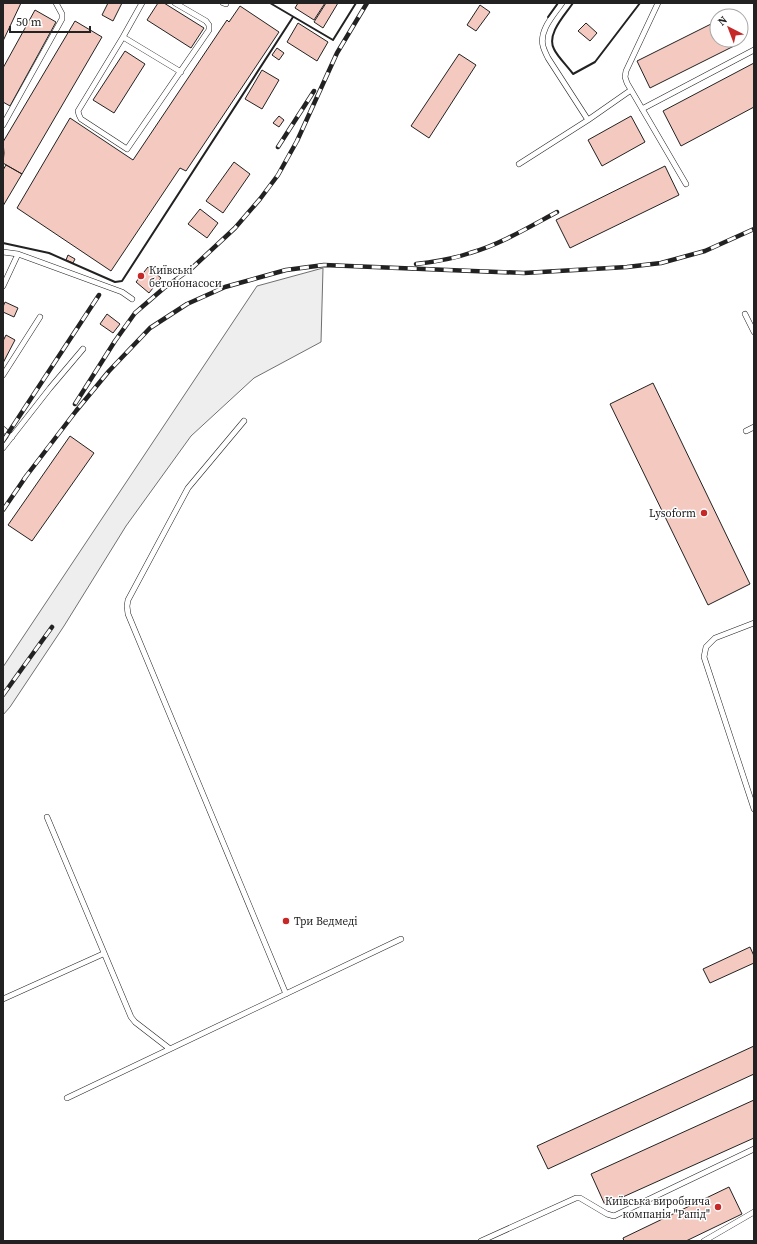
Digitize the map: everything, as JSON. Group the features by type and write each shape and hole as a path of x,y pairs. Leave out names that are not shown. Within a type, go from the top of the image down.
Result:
{"lane":[{"path":"3,125 62,19 62,14 56,3"},
{"path":"142,3 78,111 82,119 127,149 210,30 206,21 176,3"},
{"path":"562,3 548,22 542,38 543,47 548,58 588,120"},
{"path":"658,3 626,71 625,77 627,83 686,184"},
{"path":"123,37 181,72"},
{"path":"642,109 754,50"},
{"path":"519,164 588,120 631,90"},
{"path":"3,252 18,254 122,292 132,300"},
{"path":"3,286 18,254"},
{"path":"745,314 754,332"},
{"path":"3,375 40,317"},
{"path":"3,448 83,349"},
{"path":"244,421 188,488 128,600 127,606 128,614 286,994"},
{"path":"746,431 754,427"},
{"path":"3,429 12,437"},
{"path":"754,623 715,638 706,647 704,657 754,809"},
{"path":"47,817 131,1017 134,1022 170,1049"},
{"path":"67,1098 401,939"},
{"path":"3,999 104,954"},
{"path":"481,1241 576,1198 580,1198 607,1214 614,1216 754,1149"},
{"path":"704,1241 754,1212"}],"shaded area":[{"path":"323,268 321,342 254,378 191,436 126,526 64,626 10,707 3,715 3,667 257,286"}],"building":[{"path":"3,3 21,3 3,41"},
{"path":"108,3 122,3 113,21 102,15"},
{"path":"158,3 164,3 204,28 191,48 147,20"},
{"path":"298,3 325,3 314,20 295,8"},
{"path":"326,3 338,3 323,28 314,22"},
{"path":"480,5 490,12 476,31 467,25"},
{"path":"240,6 279,32 186,171 180,168 111,271 17,208 70,118 133,160 227,20 229,22"},
{"path":"35,10 56,22 10,106 3,102 3,68"},
{"path":"75,21 102,37 22,174 3,163 3,142"},
{"path":"298,23 328,42 317,61 287,42"},
{"path":"586,23 597,33 590,41 578,31"},
{"path":"709,25 709,48 730,48 650,88 637,61"},
{"path":"277,48 284,53 279,60 272,55"},
{"path":"125,51 145,64 114,113 93,100"},
{"path":"459,54 476,65 429,138 411,126"},
{"path":"754,63 754,107 681,146 663,111"},
{"path":"262,70 279,80 262,109 245,99"},
{"path":"279,116 284,120 279,127 273,123"},
{"path":"631,116 645,142 602,166 588,140"},
{"path":"234,162 250,174 223,213 206,201"},
{"path":"6,165 22,174 3,206 3,170"},
{"path":"665,166 679,195 570,248 556,220"},
{"path":"200,209 218,223 207,238 188,224"},
{"path":"68,255 75,259 73,263 66,260"},
{"path":"148,267 161,278 149,293 136,282"},
{"path":"5,302 18,308 14,317 3,312"},
{"path":"107,314 120,324 113,333 100,324"},
{"path":"6,335 15,340 3,363 3,341"},
{"path":"653,383 750,584 708,605 610,404"},
{"path":"70,436 94,453 32,541 8,525"},
{"path":"750,947 754,956 754,963 710,983 703,969"},
{"path":"754,1046 754,1074 548,1169 537,1146"},
{"path":"754,1100 754,1138 605,1205 591,1174"},
{"path":"729,1187 742,1214 686,1241 624,1241 623,1238"}],"railway":[{"path":"75,404 115,341 135,313 164,288 192,268 235,228 278,175 297,141 337,53 367,3"},
{"path":"278,147 314,91"},
{"path":"416,264 450,259 493,245 557,212"},
{"path":"24,479 109,371 150,328 187,304 225,287 286,270 324,265 524,273 627,267 661,263 705,251 754,229"},
{"path":"3,441 99,295"},
{"path":"3,510 27,475"},
{"path":"3,695 52,627"}],"wall":[{"path":"270,3 333,40 356,3"},
{"path":"548,17 558,3"},
{"path":"573,3 561,19 552,37 554,49 573,74 595,62 640,3"},
{"path":"3,243 49,253 115,282 122,281 293,17"}],"place":[{"name":"Київські бетононасоси","path":"141,276"},
{"name":"Lysoform","path":"704,513"},
{"name":"Три Ведмеді","path":"286,921"},
{"name":"Київська виробнича компанія \"Рапід\"","path":"718,1207"}]}
